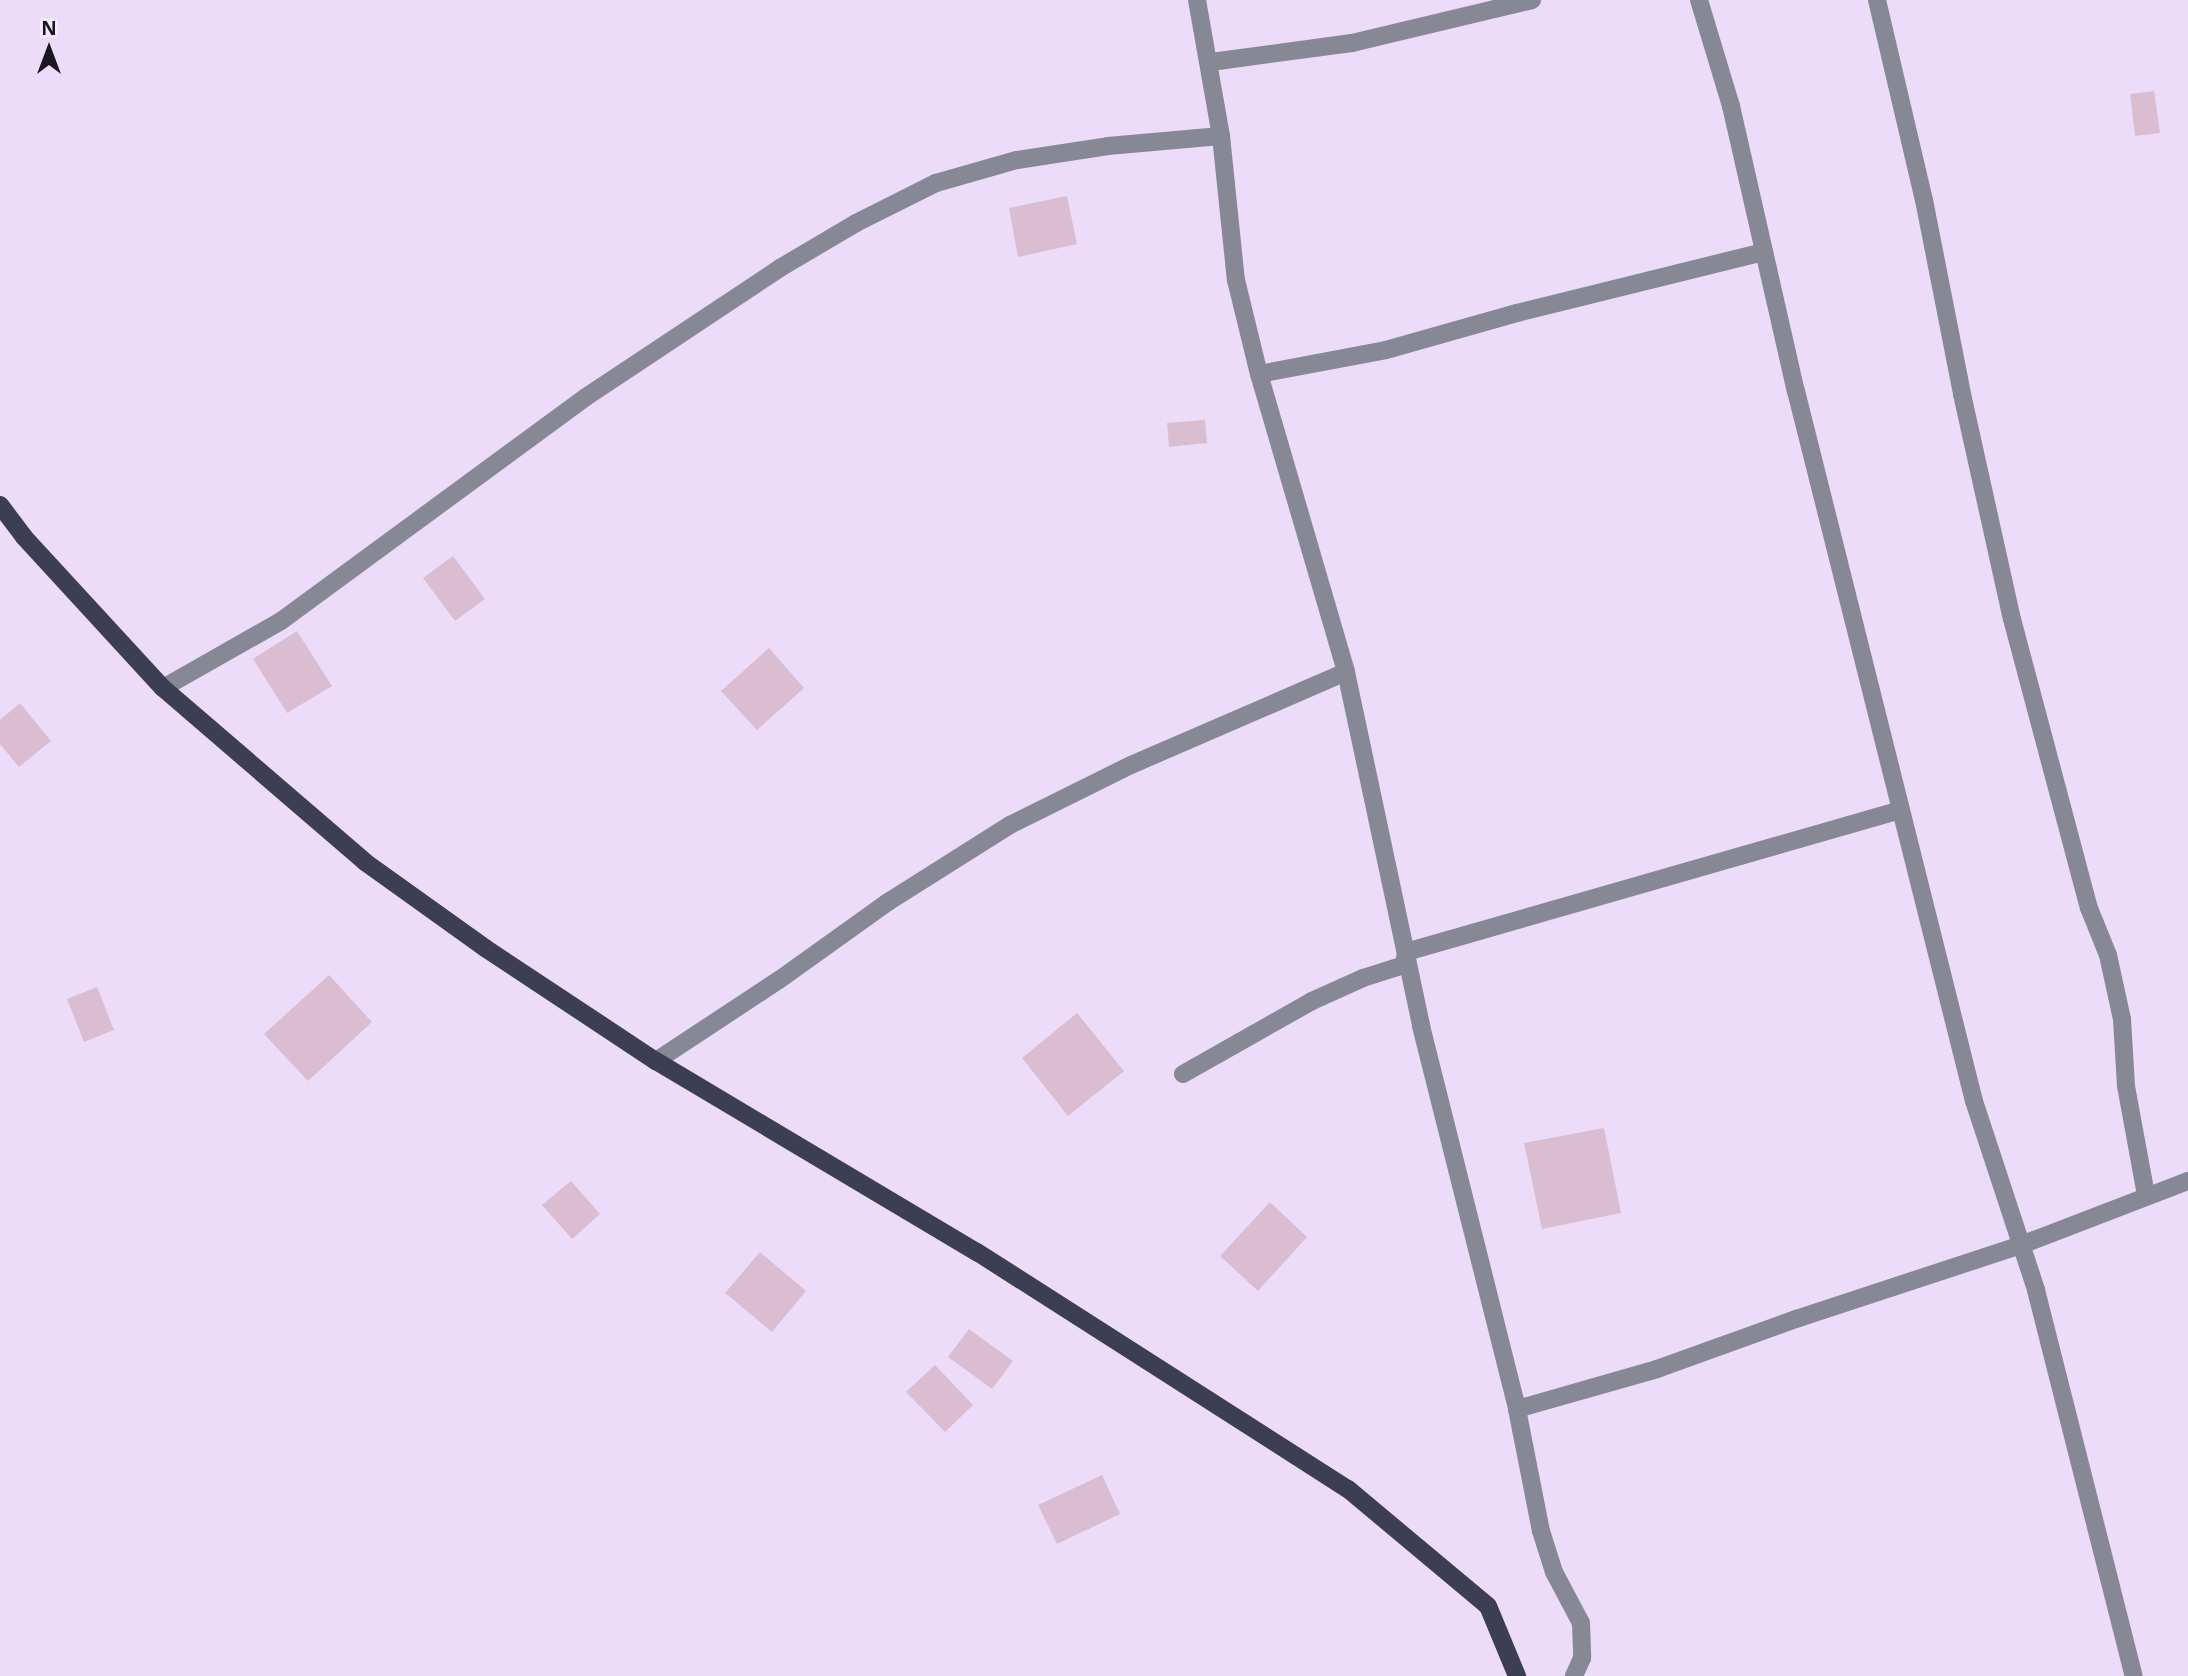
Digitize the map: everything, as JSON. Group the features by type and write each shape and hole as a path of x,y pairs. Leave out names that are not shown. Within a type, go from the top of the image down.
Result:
{"main road":[{"path":"0,505 24,537 163,688 365,862 485,948 656,1061 977,1252 1348,1489 1488,1606 1517,1676"}],"street":[{"path":"1197,0 1221,136 1236,279 1259,374 1346,671 1406,953 1517,1409 1541,1531 1554,1572 1581,1623 1582,1658 1574,1676"},
{"path":"1210,62 1352,43 1532,0"},
{"path":"1699,0 1731,106 1764,252 1974,1101 2035,1290 2134,1676"},
{"path":"1877,0 1924,200 1962,394 2012,619 2089,908 2108,955 2122,1020 2126,1086 2146,1195"},
{"path":"163,688 281,621 586,397 780,268 856,223 936,183 1017,160 1108,146 1221,136"},
{"path":"1259,374 1386,350 1517,313 1764,252"},
{"path":"656,1061 888,902 1010,825 1130,765 1346,671"},
{"path":"1406,953 1901,810"},
{"path":"1183,1074 1312,1001 1363,978 1404,965 1406,953"},
{"path":"1517,1409 1657,1370 1796,1319 2021,1245 2188,1181"}],"building":[{"path":"2154,91 2160,133 2135,136 2130,94"},
{"path":"1067,196 1077,244 1018,257 1009,208"},
{"path":"1205,420 1207,443 1169,447 1167,423"},
{"path":"453,556 485,599 455,621 423,578"},
{"path":"297,631 332,686 287,713 253,659"},
{"path":"769,648 804,688 757,730 721,691"},
{"path":"20,703 51,741 19,767 0,744 0,720"},
{"path":"329,975 372,1022 308,1081 264,1034"},
{"path":"97,987 114,1030 84,1042 67,999"},
{"path":"1077,1013 1124,1071 1068,1116 1022,1058"},
{"path":"1604,1128 1621,1213 1542,1229 1524,1143"},
{"path":"571,1181 600,1214 572,1239 542,1205"},
{"path":"1270,1202 1307,1237 1258,1291 1220,1256"},
{"path":"760,1252 806,1291 772,1332 725,1293"},
{"path":"969,1329 1013,1361 992,1389 948,1357"},
{"path":"935,1365 973,1405 945,1432 906,1392"},
{"path":"1102,1475 1120,1514 1057,1544 1038,1505"}]}
